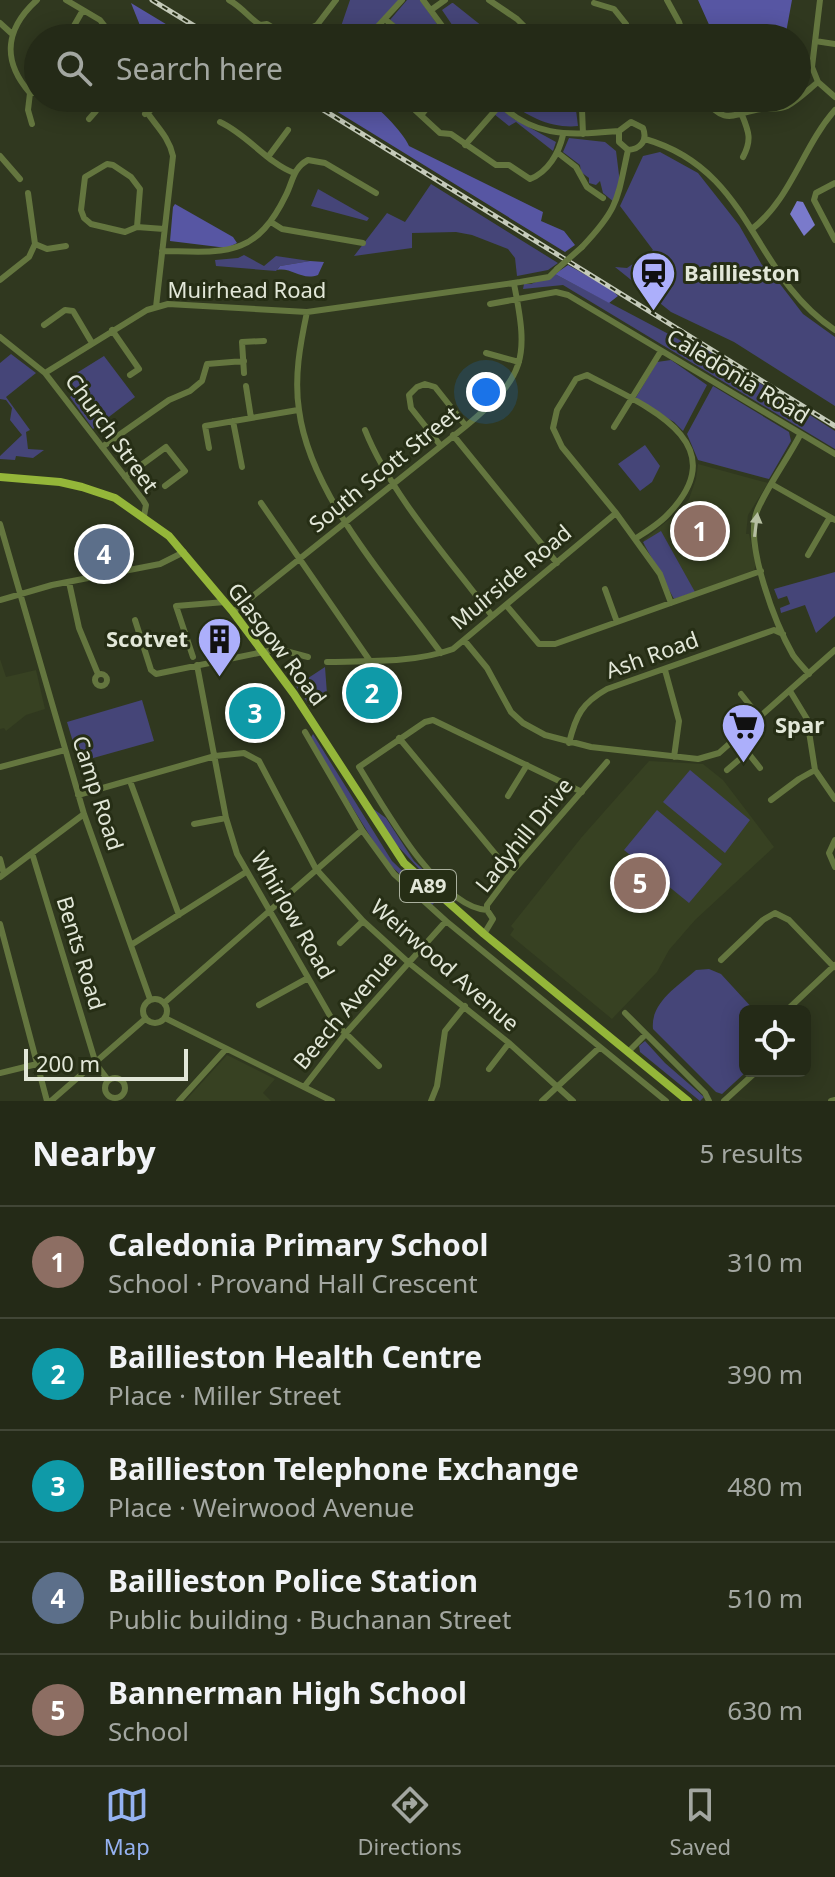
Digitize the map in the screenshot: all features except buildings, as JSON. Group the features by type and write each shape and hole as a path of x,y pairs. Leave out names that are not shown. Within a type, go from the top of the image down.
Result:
{"main road":[{"name":"Glasgow Road","path":"0,477 60,482 115,498 169,536 233,612 306,710 394,851 413,873 688,1101"}],"street":[{"path":"24,85 18,80 10,52 11,33 37,0"},
{"path":"66,0 103,24"},
{"path":"229,0 243,8 246,15 259,24"},
{"path":"318,24 336,0"},
{"path":"382,24 402,0"},
{"path":"423,0 441,24"},
{"path":"431,10 445,0"},
{"path":"489,0 522,24"},
{"path":"614,9 618,0"},
{"path":"667,0 680,24"},
{"path":"820,0 811,58 818,82 835,97"},
{"path":"594,3 614,9 626,24"},
{"path":"75,24 83,10"},
{"path":"386,20 391,24"},
{"path":"0,23 11,33"},
{"path":"815,41 835,44"},
{"path":"811,87 818,82"},
{"path":"752,229 785,192 815,135 835,110"},
{"path":"29,112 32,124"},
{"path":"89,119 95,112"},
{"path":"148,112 145,114 170,140 173,156 156,307"},
{"path":"420,112 440,133 451,134 496,165 509,165 530,179 542,173 558,153 563,135"},
{"path":"465,145 494,112"},
{"path":"512,112 533,125 563,135 619,131 627,123 636,123 643,128 645,139 640,147 628,150 619,142 619,131"},
{"path":"582,112 583,134"},
{"path":"720,112 729,117 750,112"},
{"path":"742,115 750,136 743,157"},
{"path":"220,122 255,144 280,168 294,173"},
{"path":"268,157 288,130"},
{"path":"645,139 684,154 707,170 727,192 770,260 806,308 835,330"},
{"path":"749,146 757,149"},
{"name":"Muirhead Road","path":"45,373 112,330 168,304 307,312 549,277 582,247 617,204 628,150"},
{"path":"558,153 576,167 587,187 603,198"},
{"path":"0,156 20,179"},
{"path":"162,251 223,252 240,248 271,222 294,173 308,160 317,160 376,193"},
{"path":"137,227 140,189 137,183 107,164 85,177 81,210 91,224 125,232 137,227 164,229"},
{"path":"835,183 816,193 814,200 835,240"},
{"path":"0,280 29,257 35,244 28,193"},
{"path":"271,222 282,229 363,243"},
{"path":"35,244 47,249 66,246"},
{"name":"South Scott Street","path":"233,612 466,426 509,386 519,362 524,335 514,284"},
{"name":"Caledonia Road","path":"490,304 556,292 568,295 835,454"},
{"path":"44,325 65,310 73,311 92,343"},
{"path":"307,312 297,364 298,410 307,447 323,486 346,522 441,653"},
{"path":"112,330 139,369 130,375"},
{"name":"Church Street","path":"0,338 45,373 146,505 144,516"},
{"path":"244,373 242,342 264,341"},
{"path":"614,427 661,351"},
{"path":"486,353 519,362"},
{"path":"102,447 169,400 190,391 202,381 207,364 244,361"},
{"path":"635,539 668,515 687,491 694,464 683,435 672,423 587,375 576,379 557,410 553,428 562,447 616,513 660,574 671,603"},
{"path":"441,446 411,408 409,395 417,387 425,384 435,387 466,426"},
{"path":"246,386 251,418"},
{"path":"209,448 205,426 298,410"},
{"path":"233,421 242,467"},
{"path":"365,430 376,457 393,484 492,616"},
{"path":"453,435 557,563"},
{"path":"800,435 756,513 754,535 761,571 778,621 795,657 809,674"},
{"path":"125,477 166,447 185,471 165,486"},
{"path":"773,485 833,518 808,555"},
{"path":"261,503 370,661"},
{"name":"Muirside Road","path":"327,662 370,661 453,649 616,513"},
{"name":"Camp Road","path":"0,524 78,795 150,999"},
{"path":"0,600 69,582 160,564 184,552"},
{"path":"506,605 539,644 555,644 761,571"},
{"path":"69,582 79,628 98,674"},
{"path":"605,589 617,622"},
{"path":"193,657 176,606 225,602"},
{"path":"135,620 151,670 156,674 278,649 308,657"},
{"path":"778,621 774,630 784,635"},
{"name":"Ash Road","path":"569,743 587,700 607,689 774,630"},
{"path":"464,640 487,668 511,712 545,735 569,743 698,759 719,753 737,739 835,650"},
{"name":"Whirlow Road","path":"197,665 232,842 246,872 333,1021 379,1066"},
{"path":"665,670 679,721 674,757"},
{"path":"790,691 807,719 815,770 835,799"},
{"path":"741,694 760,718"},
{"path":"487,910 474,908 445,887 417,859 359,767 399,738 433,720 582,792"},
{"name":"Glasgow Road","path":"305,732 362,830 394,874 435,912 666,1101"},
{"path":"399,738 511,873"},
{"path":"737,739 760,768"},
{"path":"0,767 65,750"},
{"path":"727,770 748,752"},
{"name":"Weirwood Avenue","path":"78,795 215,756 244,753 259,761 316,869 363,921 573,1101"},
{"name":"Ladyhill Drive","path":"484,934 493,919 487,905 607,762"},
{"path":"508,796 527,765"},
{"path":"776,799 815,770"},
{"path":"130,781 179,915"},
{"path":"2,876 84,814"},
{"path":"194,824 226,818"},
{"path":"164,1003 362,830"},
{"path":"835,840 829,853 835,867"},
{"name":"Bents Road","path":"32,853 96,1064 108,1080"},
{"path":"0,859 2,876"},
{"path":"131,945 246,872"},
{"path":"435,912 444,901"},
{"path":"721,960 763,920 775,913 789,920 834,966 792,1005"},
{"path":"456,929 465,918"},
{"path":"340,943 363,921"},
{"name":"Beech Avenue","path":"304,1087 346,1033 446,921"},
{"path":"0,924 49,1101 145,1019"},
{"path":"259,1005 308,978"},
{"path":"150,999 164,1003 167,1010 165,1018 155,1024 145,1019 143,1008 150,999"},
{"path":"431,1101 437,1086 445,1031 465,1006"},
{"path":"625,1013 705,1093 709,1101"},
{"path":"165,1018 332,1101"},
{"path":"629,1051 646,1034"},
{"path":"489,1069 509,1043"},
{"path":"542,1101 600,1047"},
{"path":"179,1101 226,1049"},
{"path":"0,1073 37,1064"},
{"path":"724,1101 750,1077"}],"shaded area":[{"path":"350,0 400,0 378,24 342,24"},
{"path":"407,0 420,0 437,24 395,24 390,20"},
{"path":"698,0 792,0 788,24 709,24"},
{"path":"131,3 166,24 139,24"},
{"path":"453,3 479,24 452,24 442,10"},
{"path":"338,112 381,112 409,146 543,212 541,221 564,231 575,245 565,252"},
{"path":"505,112 556,142 553,151 516,122 509,126 494,114"},
{"path":"525,112 576,112 578,126 559,125"},
{"path":"569,138 605,142 616,151 620,183 614,202 603,193 600,181 596,185 589,183 580,165 563,152"},
{"path":"660,152 698,173 739,225 762,265 767,267 803,314 835,337 835,406 734,342 671,312 615,267 627,268 653,250 620,206 643,156"},
{"path":"431,184 558,263 548,270 517,276 515,258 508,249 456,232 412,233 412,248 354,256 387,213 405,222"},
{"path":"318,189 369,218 367,221 311,206"},
{"path":"797,201 803,202 815,225 804,236 790,214"},
{"path":"175,204 233,237 237,243 227,248 170,241"},
{"path":"244,255 264,266 276,256 310,261 280,266 276,271 216,266 215,260"},
{"path":"324,262 318,275 277,270 280,266"},
{"path":"568,265 618,296 609,303 555,274"},
{"path":"555,274 700,353 697,343 835,431 835,449 563,285 523,289 524,284"},
{"path":"11,354 36,373 6,397 30,430 26,432 28,449 44,450 33,458 16,456 15,460 0,459 22,435 10,420 12,408 6,400 0,399 0,363"},
{"path":"104,356 135,397 93,429 70,397 76,392 67,379"},
{"path":"671,360 707,385 683,431 674,422 635,399 657,362"},
{"path":"713,386 789,432 791,441 769,479 698,460 687,434"},
{"path":"645,445 660,466 652,482 640,491 618,464"},
{"path":"698,464 768,483 748,515 746,534 749,534 756,565 753,573 674,599 664,583 660,568 644,547 644,540 689,499"},
{"path":"661,531 695,592 674,599 643,542"},
{"path":"835,572 835,616 816,633 805,605 781,613 780,608 790,604 787,596 778,599 774,589"},
{"path":"0,659 6,677 36,670 45,709 26,715 6,731 0,729"},
{"path":"325,667 327,694 310,706 296,686"},
{"path":"142,700 154,741 79,762 67,722"},
{"path":"313,734 392,861 435,902 432,905 385,860 310,739"},
{"path":"649,761 703,764 723,780 774,847 695,920 669,950 657,972 612,1019 510,935 514,929 511,926 581,838"},
{"path":"690,770 750,820 725,853 663,802"},
{"path":"372,808 386,818 414,861 438,884 436,887 392,840"},
{"path":"657,810 722,864 689,903 624,850"},
{"path":"709,969 721,974 749,1005 739,1005 740,1077 722,1094 716,1092 653,1029 653,1020 661,1003 696,970"},
{"path":"645,1041 704,1097 700,1101 640,1052 639,1046"},
{"path":"227,1055 275,1079 263,1093 271,1101 185,1101"}],"railway":[{"path":"152,0 191,24"},
{"path":"327,112 835,426"}],"place":[{"name":"Baillieston","path":"653,312"},
{"name":"Caledonia Primary School","path":"700,531"},
{"name":"Baillieston Police Station","path":"104,554"},
{"name":"Scotvet","path":"219,678"},
{"name":"Baillieston Health Centre","path":"372,693"},
{"name":"Baillieston Telephone Exchange","path":"255,713"},
{"name":"Spar","path":"744,764"},
{"name":"Bannerman High School","path":"640,883"}]}
